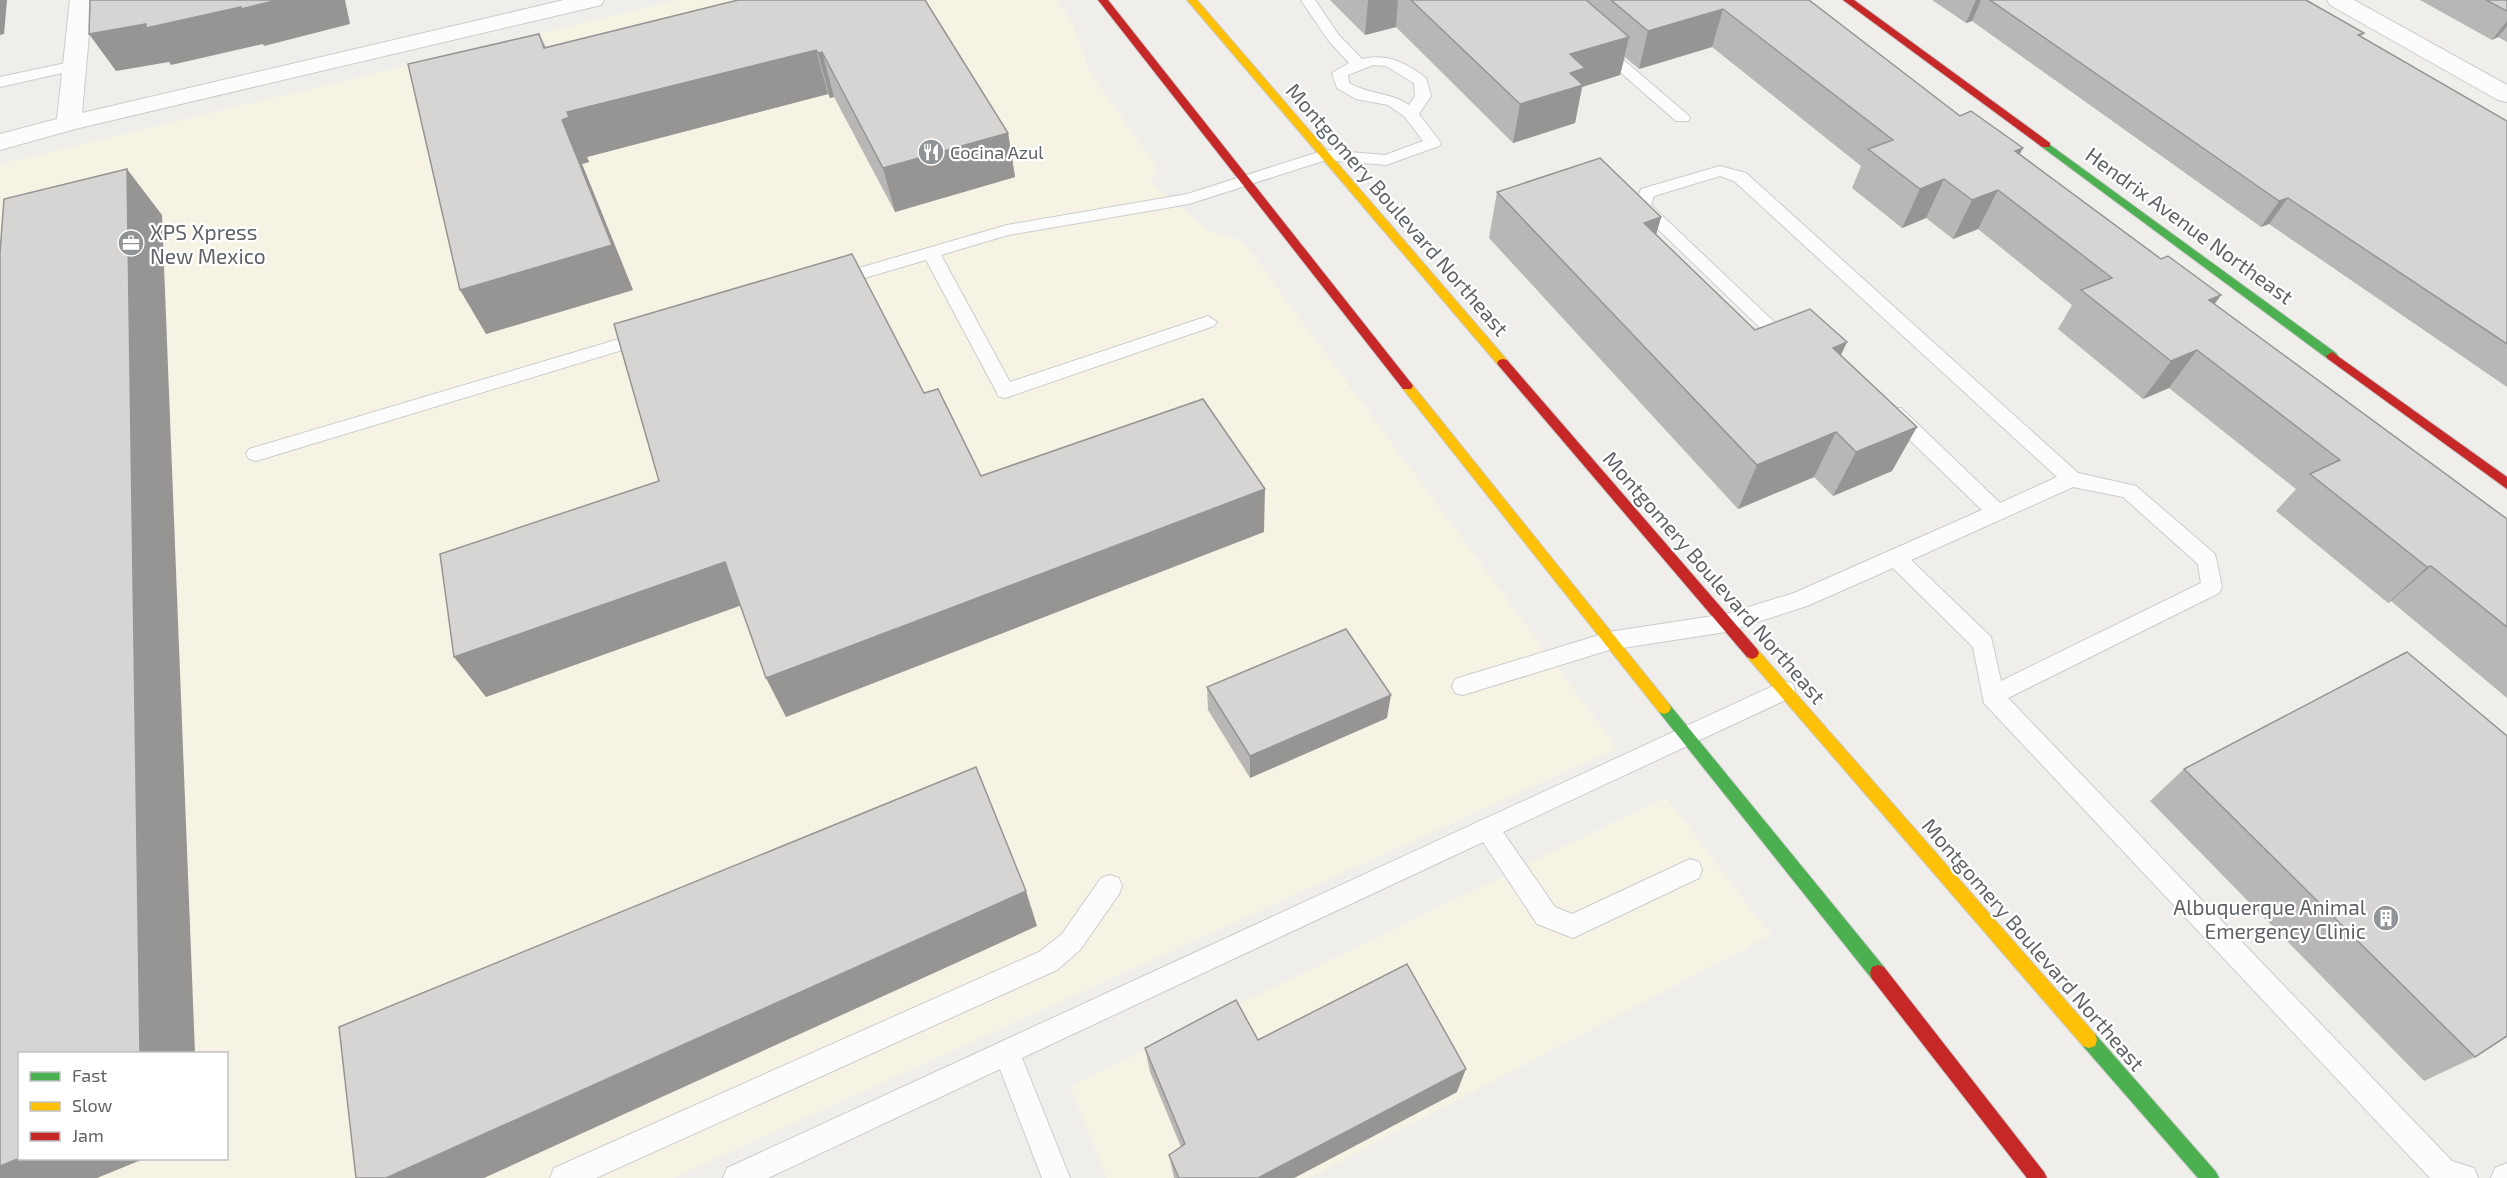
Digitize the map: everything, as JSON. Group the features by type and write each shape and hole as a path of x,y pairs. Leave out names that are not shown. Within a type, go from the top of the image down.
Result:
{"main road":[{"path":"1102,0 1608,641 1809,885 2037,1178"},
{"name":"Montgomery Boulevard Northeast","path":"1192,0 1726,623 2210,1178"},
{"name":"Hendrix Avenue Northeast","path":"1848,0 2507,484"}],"street":[{"path":"69,123 81,0"},
{"path":"0,142 69,123 592,0"},
{"path":"2338,0 2507,95"}],"lane":[{"path":"1308,0 1316,8 1332,37 1358,63"},
{"path":"1591,39 1682,118"},
{"path":"815,287 1007,230 1189,199 1325,154 1386,160 1433,143 1411,114 1393,101 1361,96 1342,85 1340,73 1358,63 1381,59 1403,67 1421,81 1423,96 1411,114"},
{"path":"0,82 75,66"},
{"path":"1800,351 1780,339 1642,206 1647,194 1720,171 1740,177 2072,479 2129,491 2208,561 2212,587 1992,696"},
{"path":"931,252 1005,391 1208,322"},
{"path":"256,454 668,331"},
{"path":"1881,401 1998,513"},
{"path":"1463,686 1608,641 1726,623 1800,600 2072,479"},
{"path":"1896,558 1983,643 1992,696 2444,1173 2464,1178"},
{"path":"736,1178 1685,734 1784,690"},
{"path":"1487,828 1546,916 1573,926 1690,870"},
{"path":"564,1178 1048,961 1071,942 1110,886"},
{"path":"1007,1053 1056,1178"}],"shaded area":[{"path":"678,0 1056,0 1072,22 1090,72 1156,166 1156,175 1149,181 1209,231 1230,236 1245,244 1617,748 673,1178 0,1178 0,164"},
{"path":"1666,797 1771,935 1309,1178 1107,1178 1070,1086"}],"building":[{"path":"90,0 278,0 146,28 146,24 89,34"},
{"path":"738,0 925,0 1008,133 883,168 822,52 818,53 816,50 567,112 569,117 562,120 612,245 460,290 408,64 539,34 544,48"},
{"path":"1411,0 1586,0 1629,37 1570,54 1585,68 1570,73 1583,85 1520,104"},
{"path":"1611,0 1809,0 1960,116 1971,111 2023,148 2015,151 2161,259 2168,256 2221,295 2209,300 2507,519 2507,627 2310,474 2340,460 2197,350 2171,361 2081,290 2112,278 1998,190 1972,200 1944,179 1920,189 1868,149 1893,140 1723,9 1648,31"},
{"path":"1990,0 2306,0 2364,33 2358,35 2507,121 2507,344 2288,198 2279,201"},
{"path":"2486,0 2507,0 2507,11"},
{"path":"1600,158 1661,217 1644,223 1755,330 1810,309 1847,342 1833,348 1917,427 1856,452 1836,432 1757,465 1497,192"},
{"path":"127,169 140,1052 18,1052 18,1159 0,1166 0,253 4,199"},
{"path":"852,254 924,393 938,389 981,476 1203,399 1265,489 766,678 725,562 454,657 440,554 659,481 614,324"},
{"path":"1346,629 1391,695 1250,756 1207,687"},
{"name":"Albuquerque Animal Emergency Clinic","path":"2407,652 2507,736 2507,1036 2475,1057 2184,769"},
{"path":"976,767 1026,891 386,1178 356,1178 339,1027"},
{"path":"1407,964 1466,1069 1258,1178 1179,1178 1169,1155 1185,1144 1145,1048 1236,1000 1258,1040"}],"traffic: fast":[{"path":"2046,145 2332,356"},
{"path":"1664,708 1878,973"},
{"path":"2089,1040 2210,1178"}],"traffic: slow":[{"path":"1192,0 1503,363"},
{"path":"1407,386 1664,708"},
{"path":"1752,653 2089,1040"}],"traffic: jam":[{"path":"1103,0 1407,386"},
{"path":"1848,0 2046,145"},
{"path":"2332,356 2507,484"},
{"path":"1503,363 1752,653"},
{"path":"1878,973 2038,1178"}],"place":[{"name":"Cocina Azul","path":"931,152"},
{"name":"XPS Xpress New Mexico","path":"131,243"},
{"name":"Albuquerque Animal Emergency Clinic","path":"2386,918"}]}
